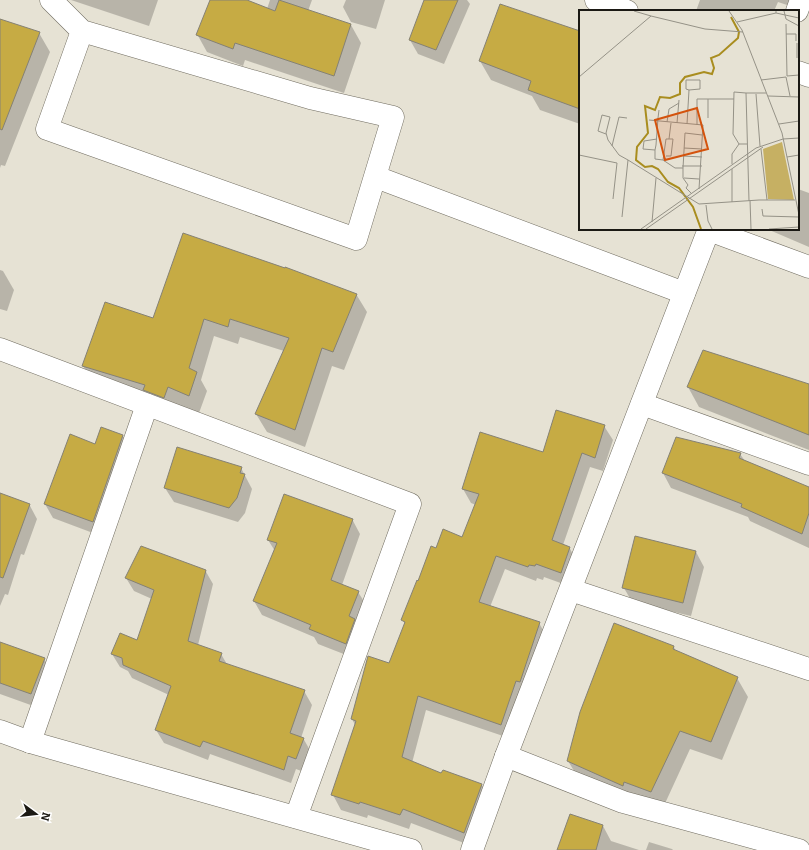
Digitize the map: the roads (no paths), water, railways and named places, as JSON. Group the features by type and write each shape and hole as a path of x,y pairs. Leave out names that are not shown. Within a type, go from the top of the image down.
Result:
{"street":[{"path":"51,0 82,31 310,98 393,117 356,239 47,128 82,31"},
{"path":"596,0 624,10"},
{"path":"797,10 801,0"},
{"path":"799,72 809,76"},
{"path":"376,177 684,293"},
{"path":"472,850 506,756 709,230"},
{"path":"712,230 809,267"},
{"path":"0,349 410,504 296,817"},
{"path":"642,404 809,464"},
{"path":"30,742 147,405"},
{"path":"571,590 809,669"},
{"path":"0,731 30,742 411,850"},
{"path":"506,756 623,802 799,850"}]}
